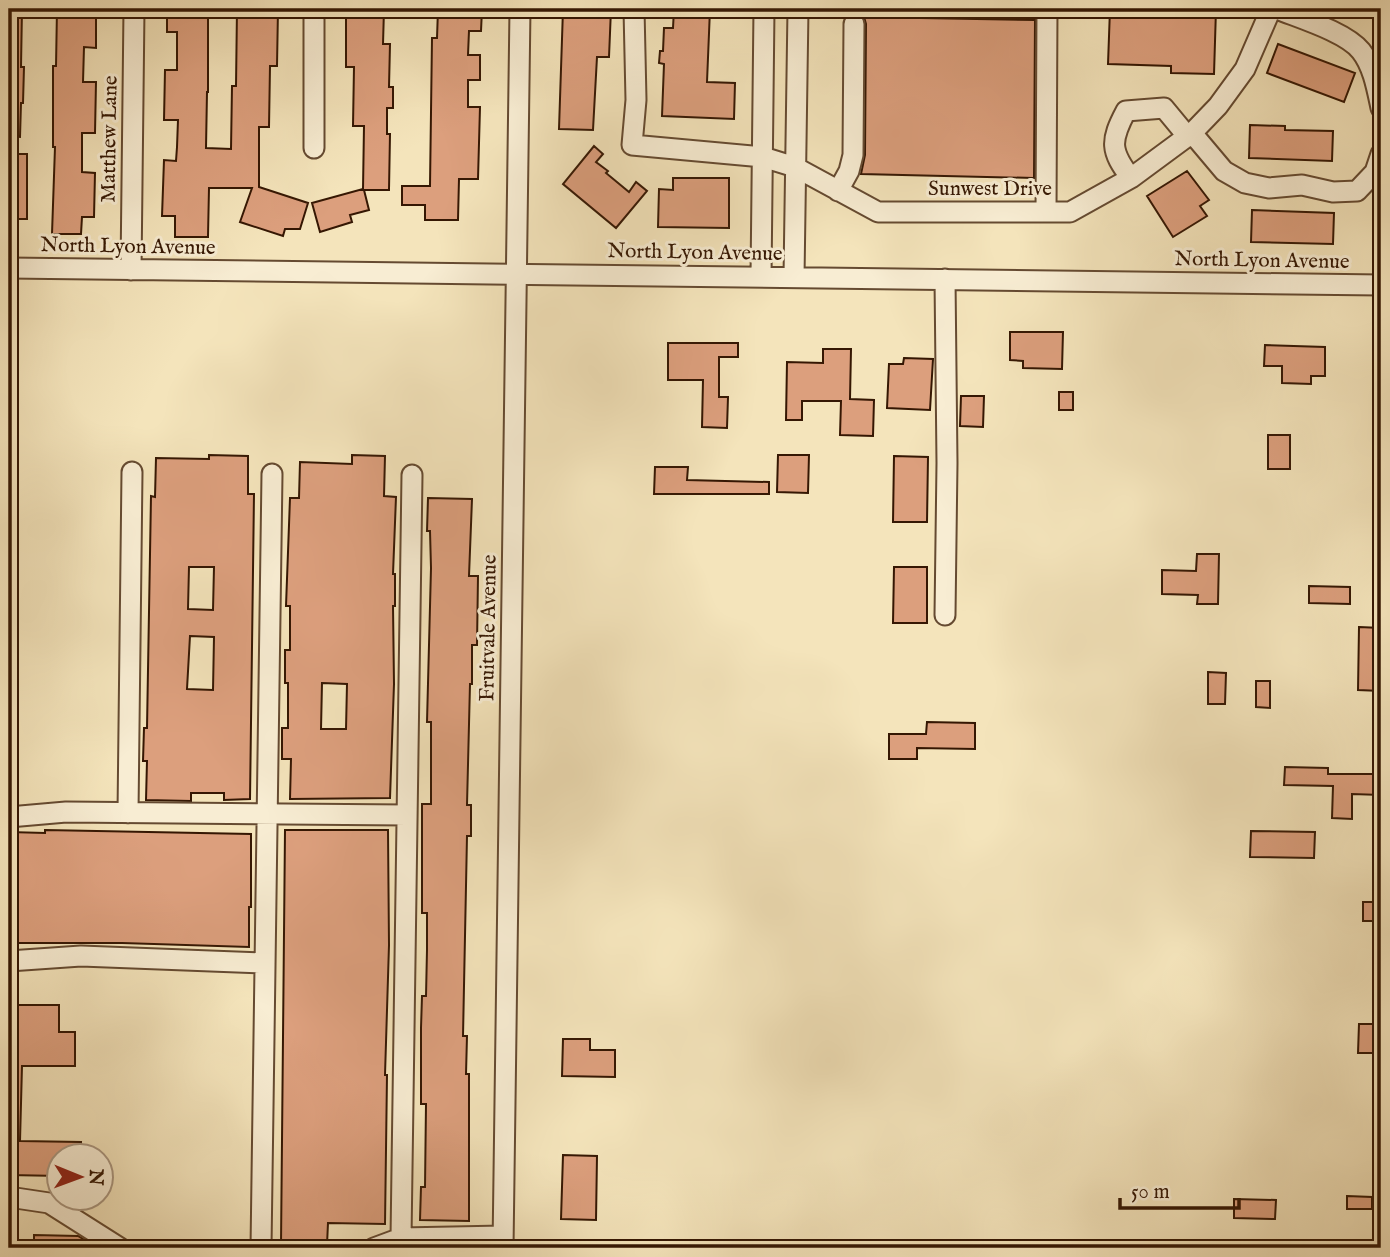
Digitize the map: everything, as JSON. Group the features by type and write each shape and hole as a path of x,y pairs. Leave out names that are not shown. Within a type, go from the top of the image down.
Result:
{"street":[{"name":"Matthew Lane","path":"131,270 135,9"},
{"path":"314,9 314,148"},
{"name":"Fruitvale Avenue","path":"503,1242 520,9"},
{"name":"Sunwest Drive","path":"634,9 636,100 632,145 763,157 796,167 878,212 1070,212 1131,178 1190,135 1219,106 1245,69 1271,9"},
{"path":"761,277 764,9"},
{"path":"794,277 798,9"},
{"path":"1046,212 1047,9"},
{"path":"1277,9 1336,33 1361,50 1374,77 1381,108"},
{"path":"838,191 849,171 853,155 853,24"},
{"path":"1131,178 1117,159 1115,133 1126,111 1164,108 1224,171 1245,183 1269,188 1302,185 1333,192 1357,191 1375,172 1381,154"},
{"path":"762,209 795,210"},
{"name":"North Lyon Avenue","path":"9,268 1381,285"},
{"path":"945,279 945,615"},
{"path":"128,813 132,472"},
{"path":"261,1248 272,474"},
{"path":"401,1238 412,475"},
{"path":"9,817 66,812 407,815"},
{"path":"9,961 81,956 265,963"},
{"path":"9,1197 49,1203 111,1246"},
{"path":"374,1248 401,1238 503,1242"}],"building":[{"path":"9,9 22,9 21,67 24,67 20,137 9,136"},
{"path":"57,9 96,9 96,48 84,47 83,82 96,82 95,133 82,133 82,172 95,173 94,217 82,217 81,234 52,234 55,147 53,66 56,66"},
{"path":"237,9 278,9 277,66 270,66 269,127 259,127 259,187 308,203 300,229 285,229 283,236 240,222 252,188 209,188 208,237 175,237 175,216 162,216 164,160 176,161 178,120 164,120 165,70 177,70 177,32 167,32 167,10 208,10 206,148 231,149 232,86 236,86"},
{"path":"346,9 384,9 383,44 390,44 389,87 393,87 393,108 387,108 387,134 390,134 389,190 364,190 369,210 350,215 352,222 320,232 312,203 363,189 364,126 353,126 354,67 346,67"},
{"path":"438,9 482,9 481,31 469,31 468,55 480,55 480,80 468,80 468,107 480,107 478,179 459,179 458,220 425,220 425,205 402,205 402,186 430,186 432,38 437,38"},
{"path":"563,9 611,9 609,57 597,57 593,130 559,129"},
{"path":"674,9 710,9 707,82 735,83 734,119 662,116 664,64 659,63 660,51 663,51 664,28 673,28"},
{"path":"1110,9 1216,9 1214,74 1171,73 1171,66 1108,64"},
{"path":"864,17 1035,20 1034,178 861,174 865,155"},
{"path":"1278,44 1355,73 1344,102 1267,73"},
{"path":"1250,125 1285,126 1285,130 1333,131 1332,161 1249,158"},
{"path":"594,146 603,154 596,162 608,171 606,173 629,192 636,182 647,191 616,228 563,184"},
{"path":"9,154 27,154 27,219 9,219"},
{"path":"1187,171 1209,200 1200,206 1207,216 1173,237 1147,196"},
{"path":"673,178 729,178 729,228 658,227 659,189 673,190"},
{"path":"1252,210 1334,213 1333,244 1251,242"},
{"path":"1010,332 1063,332 1062,369 1023,368 1023,361 1010,360"},
{"path":"668,343 738,343 738,357 719,357 719,397 728,397 727,428 702,427 703,380 668,380"},
{"path":"1265,345 1325,347 1325,376 1311,376 1311,384 1282,383 1282,366 1264,366"},
{"path":"823,349 851,349 850,399 874,400 873,436 840,435 841,401 802,401 802,420 786,420 787,362 823,363"},
{"path":"904,358 933,359 930,410 887,408 889,364 903,364"},
{"path":"1059,392 1073,392 1073,410 1059,410"},
{"path":"961,396 984,396 983,427 960,426"},
{"path":"1268,435 1290,435 1290,469 1268,469"},
{"path":"209,455 248,456 248,494 254,494 250,799 224,800 224,793 191,793 191,801 146,800 147,761 143,761 144,728 147,728 151,496 155,497 156,458 209,459","holes":["189,567 214,567 213,610 188,609","190,636 214,637 213,690 187,689"]},
{"path":"352,455 385,456 384,496 396,497 390,798 290,799 291,759 282,759 282,728 288,728 285,650 290,650 290,606 286,606 290,498 299,498 300,462 352,464","holes":["322,683 347,684 346,729 321,729"]},
{"path":"778,455 809,455 808,493 777,492"},
{"path":"894,456 928,457 927,522 893,522"},
{"path":"655,467 688,467 687,480 769,482 769,494 654,494"},
{"path":"428,498 472,499 469,576 478,576 477,645 472,645 470,684 467,805 471,805 471,836 467,836 463,1036 467,1036 466,1074 469,1074 469,1221 420,1220 421,1187 425,1187 426,1104 421,1104 421,1028 422,996 426,996 427,950 427,913 422,913 422,804 431,804 431,722 427,722 431,568 430,531 427,531"},
{"path":"1197,554 1219,554 1218,604 1197,604 1198,595 1162,594 1162,570 1196,571"},
{"path":"894,567 927,567 927,623 893,623"},
{"path":"1309,586 1350,587 1350,604 1309,603"},
{"path":"1359,627 1381,628 1381,691 1358,690"},
{"path":"1208,672 1226,673 1225,704 1208,704"},
{"path":"1256,681 1270,681 1270,708 1256,707"},
{"path":"927,722 975,723 975,749 917,748 917,759 889,759 889,734 926,734"},
{"path":"1285,767 1328,768 1328,774 1381,774 1381,795 1352,794 1352,819 1332,818 1333,786 1284,785"},
{"path":"45,830 251,834 249,947 9,943 9,832 45,833"},
{"path":"285,830 388,830 385,1224 328,1223 327,1245 281,1244"},
{"path":"1251,831 1315,832 1314,858 1250,857"},
{"path":"1363,902 1381,902 1381,921 1363,921"},
{"path":"13,1005 59,1005 59,1032 75,1032 75,1066 22,1066 20,1141 81,1142 46,1142 46,1176 9,1175 9,1031 12,1031"},
{"path":"1359,1024 1381,1024 1380,1053 1358,1053"},
{"path":"563,1039 590,1039 590,1050 615,1050 615,1077 562,1076"},
{"path":"563,1155 597,1156 596,1220 561,1219"},
{"path":"1347,1196 1372,1197 1372,1209 1347,1209"},
{"path":"1234,1199 1276,1200 1275,1219 1234,1218"},
{"path":"34,1235 78,1236 83,1239 82,1248 34,1248"}]}
